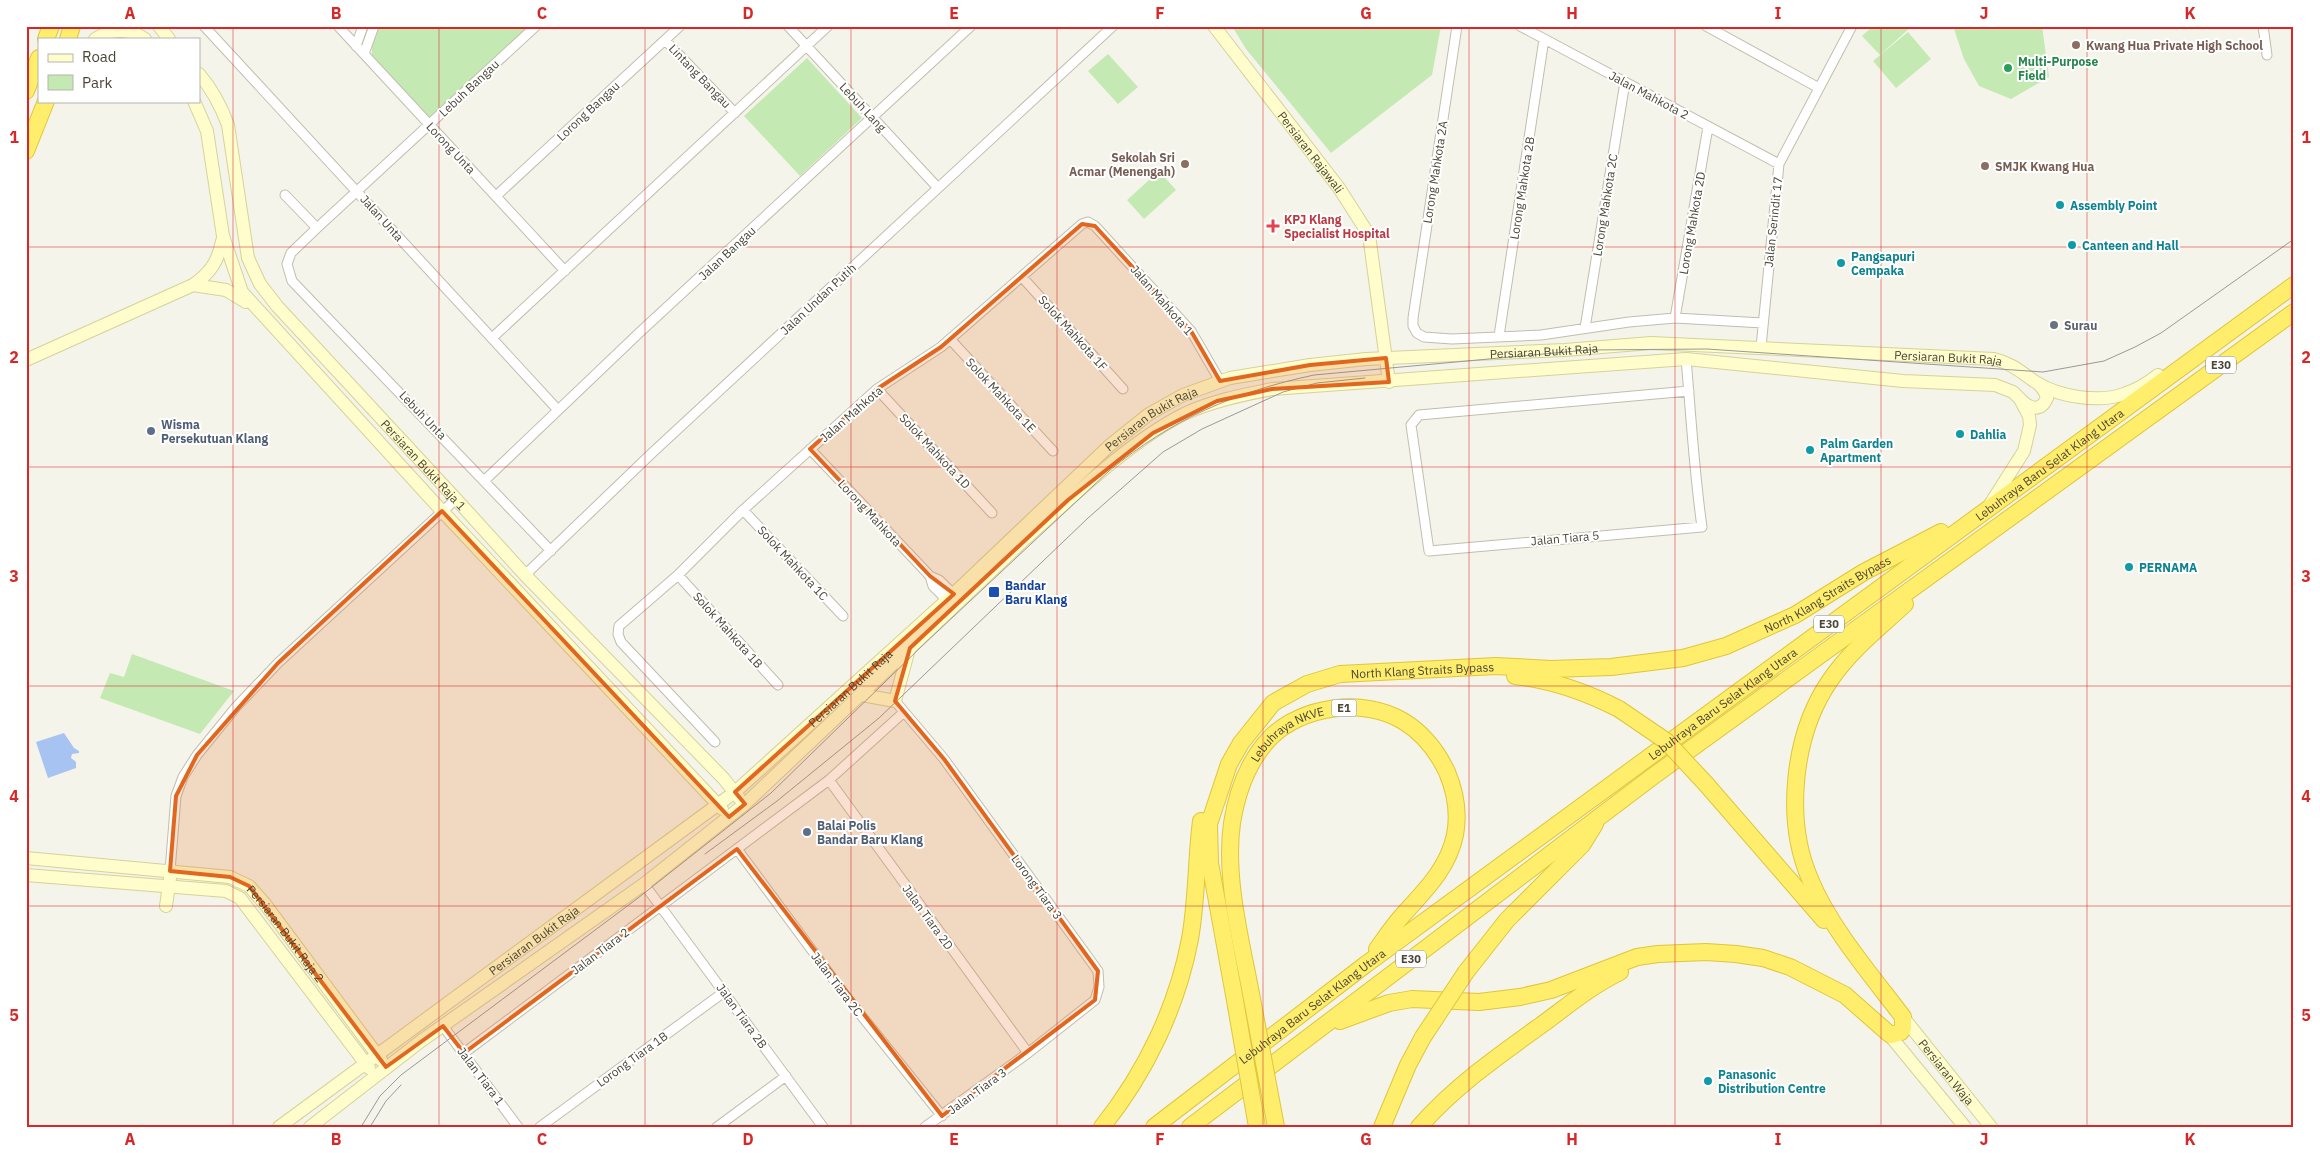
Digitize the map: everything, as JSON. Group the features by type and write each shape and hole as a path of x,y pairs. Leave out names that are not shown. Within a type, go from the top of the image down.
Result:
{"highway":[{"path":"46,38 51,26"},
{"path":"68,38 72,26"},
{"path":"26,91 38,61"},
{"path":"26,151 46,102"},
{"name":"Lebuhraya Baru Selat Klang Utara","path":"1154,1127 1365,965 2294,285"},
{"name":"Lebuhraya Baru Selat Klang Utara","path":"1190,1127 1599,817 2294,312"},
{"name":"North Klang Straits Bypass","path":"1257,1127 1210,863 1209,824 1229,764 1240,743 1273,703 1307,684 1340,674 1461,667 1611,667 1683,658 1726,646 1795,615 1864,572 1988,508"},
{"path":"1318,1031 1345,1018 1389,1003 1412,998 1479,1002 1520,997 1551,990 1637,957 1658,954 1736,954 1763,958 1790,967 1845,995 1887,1032 1896,1035 1901,1032 1903,1017 1851,946 1810,880 1800,852 1795,802 1796,775 1814,708 1831,679 1858,646 1932,581 1956,556"},
{"path":"1461,667 1561,684 1595,697 1619,709 1666,741 1706,784 1816,911 1851,946"},
{"path":"1102,1127 1142,1069 1175,998 1190,938 1202,806 1214,774 1240,732 1251,720 1273,703"},
{"name":"Lebuhraya NKVE","path":"1276,1127 1231,878 1230,850 1232,823 1239,792 1256,755 1270,738 1291,722 1316,712 1346,708 1385,713 1403,721 1420,734 1433,747 1442,762 1449,777 1456,806 1455,834 1433,882 1403,916 1365,965"},
{"path":"1382,1127 1408,1065 1423,1037 1466,972 1507,920 1582,845 1599,817"},
{"path":"1419,1127 1435,1109 1496,1058 1576,1000 1617,973 1658,954"}],"main road":[{"path":"159,26 168,38"},
{"name":"Persiaran Rajawali","path":"1214,26 1340,188 1369,235 1389,382"},
{"path":"97,38 110,32 120,31 137,34 143,38"},
{"name":"Persiaran Bukit Raja 1","path":"200,75 212,92 228,124 248,258 260,284 277,306 525,575 745,804"},
{"name":"Persiaran Bukit Raja 1","path":"194,102 207,131 223,236 237,282 252,306 442,512 718,804 728,817"},
{"path":"26,360 192,286 212,270 219,256 223,236"},
{"path":"192,286 226,290 252,306"},
{"name":"Persiaran Bukit Raja","path":"279,1127 734,792 950,597 1109,446 1149,414 1183,395 1220,381 1310,364 1386,358 1565,350 1650,343 1994,359 2004,361 2039,384 2067,395 2110,397 2124,394 2148,383 2186,356 2237,328"},
{"name":"Persiaran Bukit Raja","path":"310,1127 386,1067 644,884 745,804 1068,500 1132,448 1184,415 1217,401 1272,389 1686,359 1903,380 1994,385 2013,392 2030,408 2036,409 2041,407 2047,398 2039,384"},
{"path":"1988,508 2024,451 2029,436 2029,416 2020,399"},
{"path":"862,695 895,701 910,648"},
{"name":"Persiaran Bukit Raja 2","path":"26,858 230,877 249,886 265,904 386,1067"},
{"path":"166,906 170,871"},
{"name":"Persiaran Bukit Raja 2","path":"26,875 226,891 240,898 374,1076"},
{"name":"Persiaran Waja","path":"1903,1017 1991,1127"},
{"name":"Persiaran Waja","path":"1887,1032 1965,1127"}],"street":[{"name":"Jalan Unta","path":"204,26 558,410"},
{"name":"Lorong Unta","path":"338,26 565,271"},
{"path":"356,46 363,26"},
{"path":"364,54 374,26"},
{"name":"Lebuh Bangau","path":"292,281 287,264 291,253 536,26"},
{"name":"Lorong Bangau","path":"496,196 680,26"},
{"name":"Lebuh Lang","path":"788,26 938,188"},
{"path":"492,338 828,26"},
{"name":"Jalan Bangau","path":"485,480 971,26"},
{"name":"Jalan Undan Putih","path":"525,575 652,453 1113,26"},
{"name":"Lorong Mahkota 2A","path":"1457,26 1413,326 1417,333 1424,337 1452,339 1499,336"},
{"name":"Jalan Mahkota 2","path":"1520,26 1779,164"},
{"path":"1706,26 1819,88"},
{"name":"Jalan Serindit 17","path":"1761,347 1779,164 1852,26"},
{"path":"2263,26 2267,56"},
{"name":"Lorong Mahkota 2B","path":"1499,336 1544,39"},
{"name":"Lintang Bangau","path":"665,40 735,113"},
{"name":"Lorong Mahkota 2C","path":"1585,328 1625,82"},
{"name":"Lorong Mahkota 2D","path":"1676,318 1708,127"},
{"path":"285,195 316,228"},
{"name":"Jalan Mahkota","path":"715,742 621,642 618,634 619,626 678,575 743,510 878,390 950,339 1082,224 1088,222 1095,226"},
{"name":"Jalan Mahkota 1","path":"1095,226 1191,331 1220,381"},
{"name":"Solok Mahkota 1F","path":"1022,277 1123,389"},
{"name":"Lebuh Unta","path":"292,281 485,480 551,551"},
{"path":"1499,336 1541,335 1676,318 1763,323"},
{"name":"Solok Mahkota 1E","path":"950,339 1053,451"},
{"path":"1686,359 1688,391"},
{"name":"Solok Mahkota 1D","path":"878,390 992,513"},
{"name":"Jalan Tiara 5","path":"1688,391 1691,438 1702,527 1429,551 1421,483 1411,425 1418,416 1688,391"},
{"name":"Lorong Mahkota","path":"810,449 930,576 933,586 950,597"},
{"path":"170,871 176,796 183,777 196,755 236,707 278,663 456,499"},
{"name":"Solok Mahkota 1C","path":"743,510 843,616"},
{"name":"Solok Mahkota 1B","path":"678,575 778,685"},
{"name":"Lorong Tiara 3","path":"895,701 944,759 1098,971 1099,987 1095,1000 1028,1053"},
{"name":"Jalan Tiara 2","path":"464,1053 829,780 904,712"},
{"name":"Jalan Tiara 2D","path":"829,780 1028,1053"},
{"name":"Jalan Tiara 2C","path":"737,849 848,999 942,1116"},
{"name":"Jalan Tiara 2B","path":"644,884 823,1127"},
{"name":"Lorong Tiara 1B","path":"540,1127 724,992"},
{"name":"Jalan Tiara 1","path":"443,1026 518,1127"},
{"name":"Jalan Tiara 3","path":"925,1127 1028,1053"},
{"path":"717,1127 786,1076"}],"highlighted area":[{"path":"1082,224 1095,226 1191,331 1220,381 1310,365 1386,358 1389,382 1272,389 1217,401 1153,433 1068,500 910,648 895,701 944,759 1098,971 1095,1000 942,1116 737,849 464,1053 443,1026 386,1067 249,886 230,877 170,871 176,796 197,755 278,663 442,511 729,817 745,804 735,792 954,594 930,576 810,449 877,389 941,347"}],"green space":[{"path":"377,26 528,27 527,32 433,120 428,118 372,58 372,37"},
{"path":"1232,26 1441,26 1432,75 1331,153 1246,49"},
{"path":"1873,26 1912,26 1880,55 1862,36"},
{"name":"Multi-Purpose Field","path":"1953,26 2042,26 2049,77 2011,99 1979,86 1964,59"},
{"path":"1908,32 1931,59 1896,88 1873,61"},
{"path":"1108,54 1138,87 1118,104 1088,71"},
{"path":"807,58 862,118 800,176 744,116"},
{"path":"1159,171 1176,190 1144,219 1127,200"},
{"path":"132,654 234,691 200,734 100,698 110,673 124,677"}],"water":[{"path":"64,733 74,748 79,751 79,753 72,754 71,758 76,762 76,768 48,778 36,742"}],"tram line":[{"path":"361,1127 380,1096 401,1075 638,898 771,793 922,646 1109,471 1156,436 1206,410 1258,390 1314,375 1587,350 1707,349 2043,372 2104,361 2135,347 2161,333 2294,239"},
{"path":"705,854 777,801 879,718 1088,518 1163,452 1202,429 1283,392 1317,383 1365,378"},
{"path":"370,1127 386,1101 401,1085"}],"place":[{"name":"Kwang Hua Private High School","path":"2076,45"},
{"name":"Multi-Purpose Field","path":"2008,68"},
{"name":"Sekolah Sri Acmar (Menengah)","path":"1185,164"},
{"name":"SMJK Kwang Hua","path":"1985,166"},
{"name":"Assembly Point","path":"2060,205"},
{"name":"KPJ Klang Specialist Hospital","path":"1273,226"},
{"name":"Canteen and Hall","path":"2072,245"},
{"name":"Pangsapuri Cempaka","path":"1841,263"},
{"name":"Surau","path":"2054,325"},
{"name":"Wisma Persekutuan Klang","path":"151,431"},
{"name":"Dahlia","path":"1960,434"},
{"name":"Palm Garden Apartment","path":"1810,450"},
{"name":"PERNAMA","path":"2129,567"},
{"name":"Bandar Baru Klang","path":"994,592"},
{"name":"Balai Polis Bandar Baru Klang","path":"807,832"},
{"name":"Panasonic Distribution Centre","path":"1708,1081"}]}
